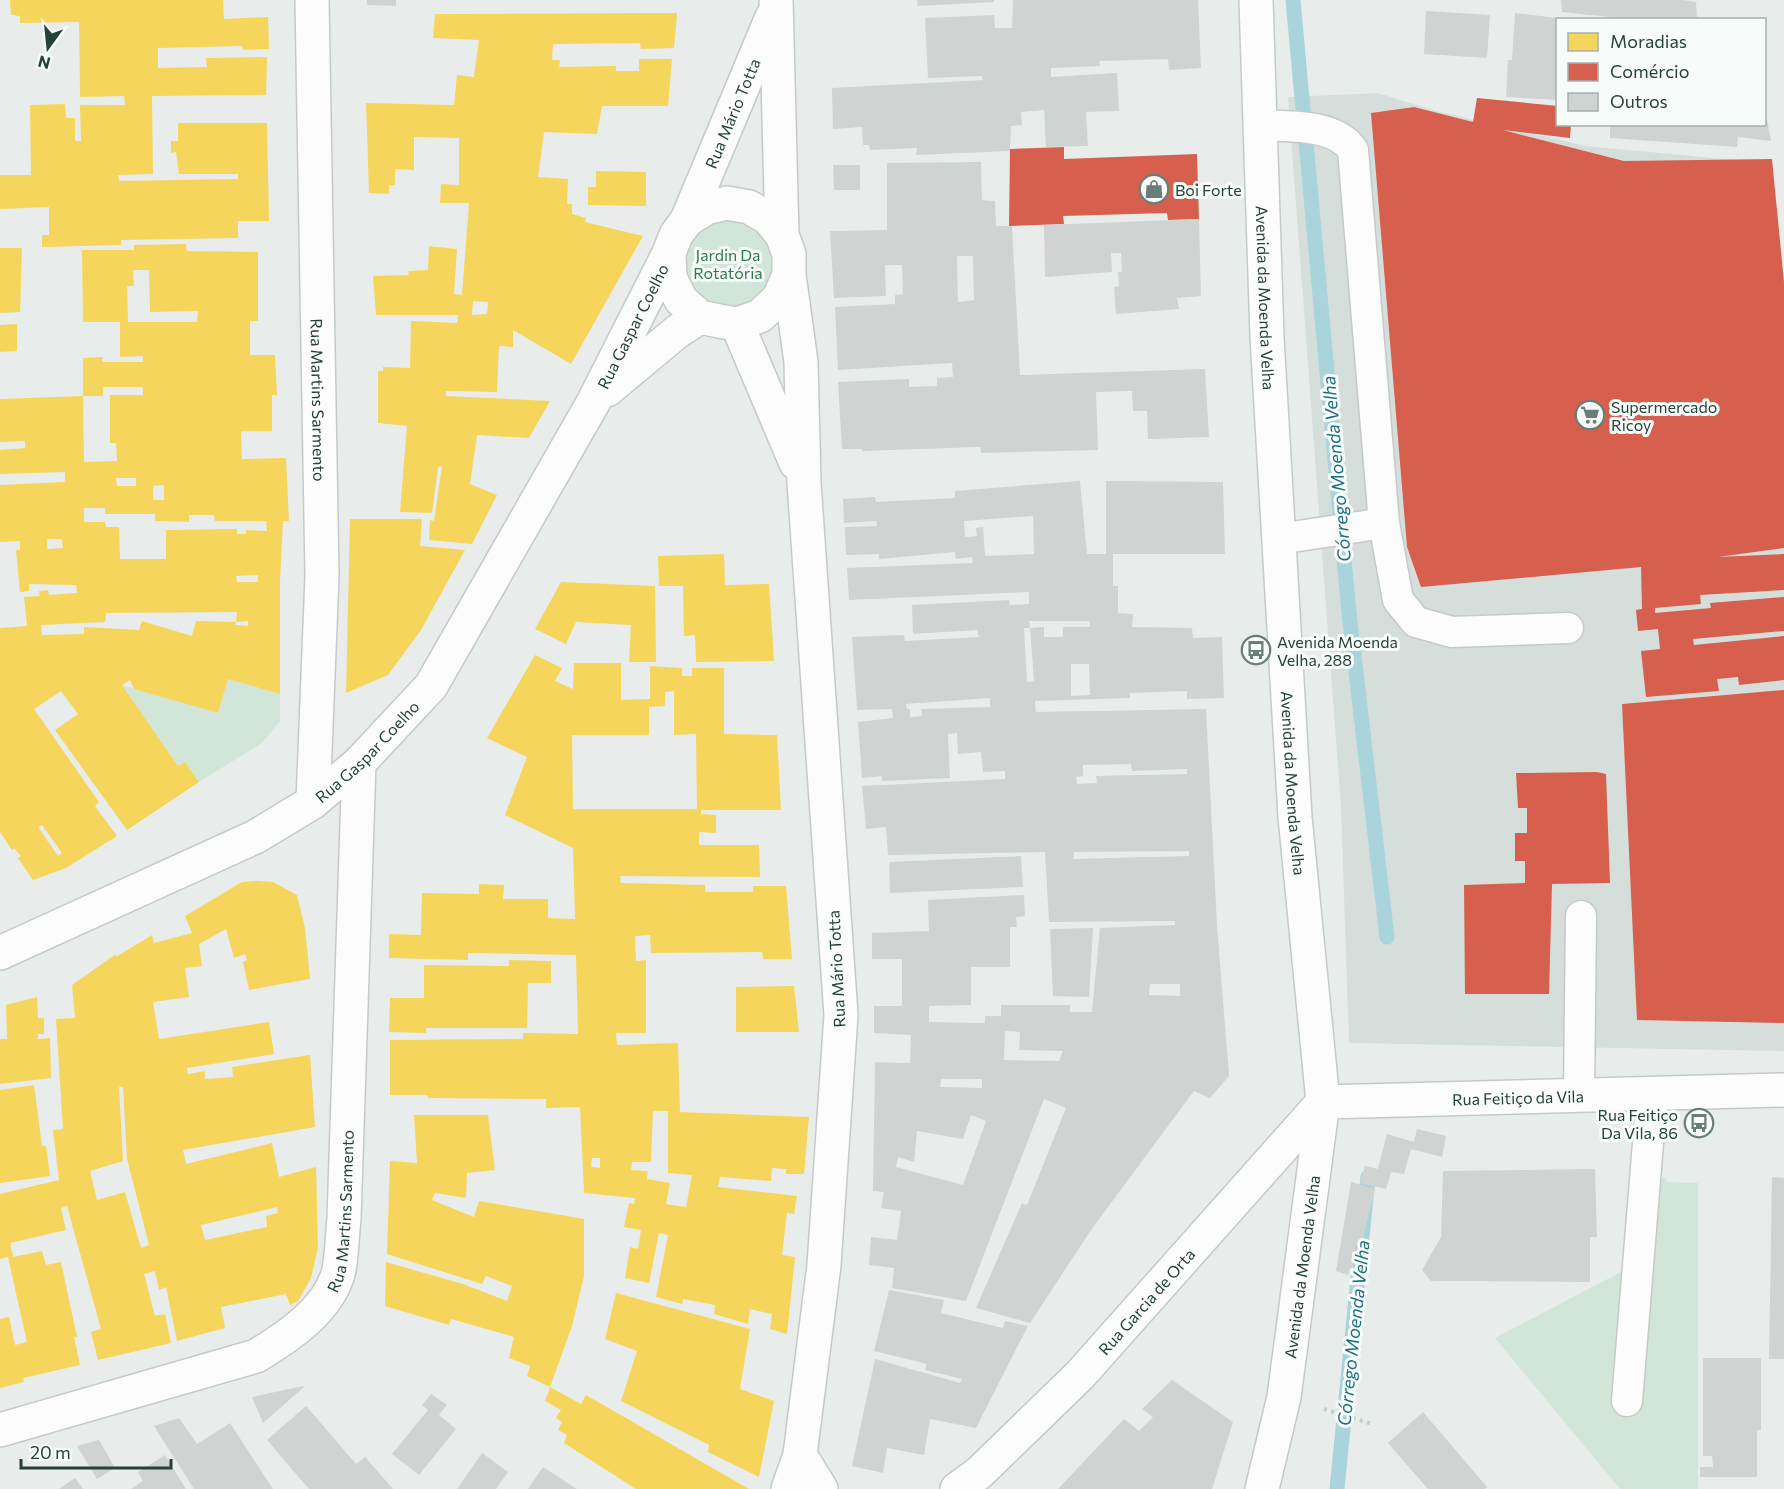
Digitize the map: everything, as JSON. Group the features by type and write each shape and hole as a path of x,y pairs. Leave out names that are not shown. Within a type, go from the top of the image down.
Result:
{"street":[{"name":"Rua Martins Sarmento","path":"312,0 322,576 313,802"},
{"name":"Avenida da Moenda Velha","path":"1256,0 1267,337 1295,818 1323,1102 1284,1397 1262,1489"},
{"name":"Rua Mário Totta","path":"687,220 776,3"},
{"name":"Rua Mário Totta","path":"776,3 782,235"},
{"path":"727,203 749,207 768,218 782,235 789,254 789,275 779,298 760,316 737,324 700,317 681,300 670,278 669,253 676,235 687,220 706,208 727,203"},
{"name":"Rua Gaspar Coelho","path":"0,953 255,837 313,802 358,763 431,686 594,401 669,253"},
{"name":"Rua Mário Totta","path":"788,1489 800,1455 824,1265 841,1015 804,483 801,362 789,275"},
{"name":"Rua Gaspar Coelho","path":"594,401 678,331 700,317"},
{"name":"Rua Mário Totta","path":"737,324 804,483"},
{"name":"Rua Martins Sarmento","path":"0,1430 256,1356 286,1338 327,1298 339,1272 344,1219 358,763"},
{"name":"Rua Feitiço da Vila","path":"1323,1102 1784,1090"},
{"name":"Rua Garcia de Orta","path":"957,1489 979,1473 1080,1375 1323,1102"},
{"path":"800,1455 821,1489"}],"lane":[{"path":"1260,125 1332,133 1346,140 1353,150 1384,523 1398,600 1416,622 1452,632 1568,628"},
{"path":"1279,539 1384,523"},
{"path":"1579,1095 1581,916"},
{"path":"1627,1401 1652,1094"}],"path":[{"path":"1314,1406 1372,1424"}],"shaded area":[{"path":"1378,93 1436,111 1586,146 1746,161 1784,372 1784,1051 1349,1043 1341,807 1288,97"}],"green space":[{"name":"Jardin Da Rotatória","path":"728,218 745,221 760,231 770,246 773,263 770,280 760,295 745,305 728,308 711,305 696,295 686,280 683,263 686,246 696,231 711,221"},
{"path":"228,679 280,694 280,721 262,743 199,782 185,762 178,766 122,685 218,713"},
{"path":"1632,1178 1667,1178 1667,1182 1698,1183 1698,1489 1620,1489 1495,1338 1634,1265"}],"building: Moradias":[{"path":"10,0 223,0 224,19 268,17 269,49 243,50 242,46 158,48 158,68 207,67 206,58 267,57 266,95 152,96 153,174 118,175 119,181 238,179 238,174 179,174 176,152 171,153 171,141 178,141 178,123 267,123 269,221 238,221 238,238 121,240 121,245 42,247 42,235 49,235 49,207 0,209 0,175 31,175 30,105 65,104 66,118 75,118 75,141 81,141 80,105 125,105 124,96 80,97 79,22 20,23 20,16 11,15"},
{"path":"677,13 674,48 641,49 640,43 553,44 552,60 560,60 559,67 616,66 616,71 639,71 639,59 672,59 668,106 602,106 597,134 544,132 538,177 568,179 567,204 572,204 572,214 586,218 585,222 643,236 571,364 513,330 513,347 499,346 497,392 446,391 446,396 550,401 529,438 477,435 470,484 497,495 472,544 429,540 430,520 434,521 442,466 438,467 432,513 400,512 407,426 378,423 378,371 383,371 383,367 410,368 411,321 457,323 458,315 376,315 373,276 409,275 408,271 428,270 429,246 457,249 454,294 462,295 469,203 440,203 441,184 459,185 459,138 414,137 414,170 395,169 395,185 389,185 389,194 369,193 366,103 454,105 457,75 474,77 479,40 433,38 435,14","holes":["473,301 488,302 487,314 472,315"]},
{"path":"596,171 646,172 646,206 588,205 588,187 596,187"},
{"path":"186,244 187,251 258,252 258,321 250,321 250,355 275,355 277,395 272,395 272,431 241,431 242,459 286,458 289,521 283,521 280,582 280,694 228,679 218,713 134,689 130,680 122,685 178,766 185,762 199,782 127,830 55,730 78,714 61,691 34,709 99,802 95,806 117,836 66,868 33,880 18,858 21,856 14,848 12,850 0,832 0,628 27,626 24,597 40,596 39,591 48,590 49,595 77,593 76,585 29,584 29,591 20,592 16,550 20,550 20,541 0,542 0,485 65,482 65,472 0,474 0,450 25,448 25,441 0,442 0,399 83,396 83,358 103,357 102,362 143,362 143,356 120,357 120,322 83,322 82,250 134,250 134,245","holes":["133,270 149,270 150,312 198,311 197,322 128,322 127,286 134,286","103,387 143,387 143,395 110,395 110,443 116,443 117,461 84,462 83,396 103,396","116,478 136,478 136,486 117,486","164,485 164,500 153,500 153,486","84,508 105,508 105,514 155,514 155,521 189,522 189,515 214,515 215,521 266,521 267,531 246,530 246,534 237,534 237,529 166,530 166,559 120,559 119,527 106,527 105,522 84,522","47,539 62,539 63,548 47,549","258,575 258,582 237,582 236,576","237,612 236,622 196,621 192,636 142,621 139,630 84,627 84,634 42,635 41,625 105,622 106,613","248,621 248,626 235,625 236,622","42,825 62,853 58,856 38,827"]},
{"path":"0,248 22,248 20,312 0,313"},
{"path":"17,324 17,351 0,352 0,325"},
{"path":"350,519 422,519 420,546 465,550 421,630 388,675 346,693"},
{"path":"724,554 725,585 769,584 774,661 696,662 695,635 684,636 683,586 659,586 658,556"},
{"path":"561,582 655,586 656,662 629,662 631,625 576,622 566,644 535,629"},
{"path":"535,655 562,668 555,681 573,689 574,663 621,663 621,700 650,699 650,666 682,668 682,676 692,676 692,668 724,668 724,734 777,735 781,810 701,810 701,814 716,815 716,833 699,832 699,845 759,845 760,877 620,876 621,883 705,885 705,892 753,892 753,886 786,886 792,959 763,959 762,952 651,953 650,935 635,936 636,961 646,960 646,1033 616,1033 617,1045 678,1043 680,1112 809,1117 804,1174 786,1174 786,1169 772,1168 771,1181 720,1177 718,1187 797,1196 794,1214 787,1213 782,1255 795,1257 787,1334 770,1329 772,1314 750,1309 748,1324 714,1314 715,1305 683,1299 682,1304 656,1297 668,1235 659,1233 649,1283 625,1278 630,1247 638,1249 641,1230 624,1227 629,1203 634,1204 635,1198 584,1193 580,1107 546,1108 546,1099 428,1098 427,1095 390,1095 390,1040 523,1039 523,1033 578,1034 576,955 468,953 468,960 389,958 389,934 421,935 422,893 479,894 479,884 504,885 503,899 548,899 548,918 575,919 573,848 505,815 527,757 487,738","holes":["674,691 674,735 696,734 697,809 573,809 572,735 649,735 649,707 665,706 665,692","653,1111 668,1111 668,1173 692,1175 686,1207 666,1204 670,1183 647,1179 648,1171 631,1170 632,1162 651,1162","592,1158 600,1158 600,1168 591,1167"]},
{"path":"242,882 273,882 297,895 305,928 310,979 249,990 243,962 247,960 245,954 234,958 226,929 199,944 202,966 185,968 189,997 153,1002 159,1039 269,1022 274,1054 187,1068 188,1074 205,1071 205,1079 233,1077 232,1067 310,1055 315,1127 183,1150 186,1164 272,1143 279,1177 316,1167 318,1248 311,1278 298,1301 290,1305 286,1294 221,1307 225,1328 177,1341 166,1287 159,1290 155,1271 144,1274 155,1316 165,1314 171,1343 98,1360 91,1332 101,1329 67,1206 61,1208 66,1230 10,1243 13,1257 42,1251 46,1265 61,1262 77,1337 74,1337 80,1365 23,1378 24,1382 0,1388 0,1319 9,1317 15,1345 27,1342 8,1257 0,1259 0,1194 59,1180 53,1130 63,1129 56,1019 75,1018 72,985 116,954 116,957 152,935 154,943 192,933 185,916","holes":["119,1087 123,1087 127,1159 149,1245 141,1248 125,1192 97,1200 90,1171 123,1161","277,1207 278,1213 266,1216 267,1227 205,1240 201,1225"]},
{"path":"509,960 551,961 551,983 528,983 527,1028 426,1028 426,1033 389,1032 390,998 424,998 424,965 509,966"},
{"path":"794,986 799,1032 736,1032 736,987"},
{"path":"37,997 38,1018 44,1018 44,1034 38,1034 38,1039 50,1038 51,1078 0,1084 0,1039 7,1039 6,1005"},
{"path":"34,1085 42,1146 46,1146 50,1176 0,1183 0,1090"},
{"path":"414,1115 488,1115 495,1170 467,1173 466,1198 435,1193 432,1200 474,1217 479,1201 584,1219 584,1276 572,1326 550,1387 527,1376 530,1366 509,1358 514,1337 451,1319 449,1325 385,1306 386,1262 463,1284 507,1301 512,1286 486,1276 482,1284 387,1254 390,1161 417,1163"},
{"path":"616,1293 750,1329 740,1389 774,1401 759,1477 708,1452 709,1445 621,1401 637,1351 605,1339"},
{"path":"550,1387 581,1404 586,1395 749,1489 636,1489 564,1443 567,1435 558,1430 562,1422 556,1418 561,1410 545,1401"}],"building: Comércio":[{"name":"Supermercado Ricoy","path":"1477,98 1556,106 1556,126 1571,126 1570,138 1503,130 1624,161 1772,159 1784,282 1784,548 1718,557 1784,554 1784,590 1700,595 1701,604 1655,608 1655,613 1711,608 1710,603 1784,597 1784,631 1693,639 1694,645 1784,636 1784,680 1739,685 1738,677 1717,679 1719,691 1646,697 1641,651 1660,649 1658,629 1638,631 1636,610 1642,609 1641,567 1421,587 1407,547 1371,113 1414,107 1473,122"},
{"path":"1064,147 1064,159 1197,154 1199,219 1168,220 1167,213 1063,216 1064,224 1009,226 1010,149"},
{"path":"1784,690 1784,1023 1637,1020 1622,704"},
{"path":"1597,772 1606,774 1610,883 1552,884 1549,994 1465,994 1464,885 1525,883 1525,861 1515,861 1515,833 1527,833 1527,808 1518,808 1516,773"}],"building: Outros":[{"path":"367,0 396,0 396,6 367,5"},
{"path":"917,0 994,0 994,2 918,6"},
{"path":"1013,0 1198,0 1201,68 1169,70 1168,59 1099,61 1100,66 1051,68 1051,77 1117,73 1119,111 1086,112 1088,146 1046,147 1044,110 1021,112 1022,125 1011,126 1010,151 916,155 917,148 870,150 869,145 863,145 862,127 833,129 832,88 983,80 982,76 928,78 925,18 994,15 995,28 1012,28"},
{"path":"1561,0 1682,0 1696,2 1697,18 1619,18 1562,12"},
{"path":"1426,11 1490,15 1487,58 1424,54"},
{"path":"1515,13 1557,18 1556,100 1506,97 1508,60 1512,60"},
{"path":"1767,119 1771,141 1738,137 1737,147 1610,138 1610,126 1766,126"},
{"path":"981,162 982,200 995,201 996,226 1012,226 1020,375 1205,369 1209,437 1148,439 1147,411 1133,411 1132,391 1096,392 1098,450 981,453 980,447 862,451 862,449 842,449 838,382 909,379 909,387 937,386 937,378 953,377 952,363 838,370 835,307 895,304 895,295 903,294 902,265 885,265 886,296 834,298 830,231 887,230 887,163","holes":["957,256 973,256 974,300 958,302"]},
{"path":"833,165 860,165 860,190 834,190"},
{"path":"1199,219 1201,296 1177,298 1179,309 1116,314 1114,287 1119,286 1118,272 1122,272 1121,253 1111,253 1112,272 1045,277 1044,225"},
{"path":"1080,481 1087,554 1106,554 1106,481 1223,482 1225,554 1113,554 1113,586 1118,586 1118,613 1133,614 1132,627 1192,628 1193,638 1222,637 1224,698 1187,699 1187,691 1130,693 1130,698 1035,701 1036,712 1206,709 1217,925 1229,1076 1210,1098 1194,1091 1091,1230 1030,1323 976,1308 1022,1203 1027,1205 1066,1108 1044,1099 966,1301 892,1288 894,1268 869,1265 871,1237 897,1240 901,1211 881,1208 884,1192 873,1191 875,1062 910,1063 911,1035 874,1033 874,1006 902,1006 902,959 872,959 872,933 929,931 928,900 1024,895 1025,916 1016,917 1017,927 1010,927 1010,967 971,967 971,1005 929,1006 929,1022 985,1023 985,1016 1001,1016 1001,1005 1070,1005 1070,1012 1092,1012 1100,928 1175,925 1175,921 1049,922 1045,852 888,855 886,827 866,829 862,786 1005,779 1005,771 983,772 981,752 958,754 957,733 948,734 950,778 882,781 882,776 862,778 858,722 893,718 892,709 857,710 852,637 904,635 905,641 979,637 977,630 913,634 912,605 1009,600 1010,605 1029,604 1029,592 849,600 847,568 973,563 972,557 956,559 955,552 879,559 879,554 846,555 845,527 877,526 876,521 844,523 843,499 875,497 876,502 955,498 955,491","holes":["1033,516 1034,554 985,556 983,527 976,528 977,536 965,537 964,521","1029,621 1089,621 1090,627 1063,627 1063,637 1044,637 1044,627 1030,628","1024,628 1030,628 1034,681 1027,682","1071,664 1089,664 1090,695 1071,696","990,698 990,707 921,709 922,716 910,717 910,709 907,709 906,704","1131,764 1132,771 1187,769 1187,774 1096,776 1097,783 1077,784 1076,777 1083,776 1083,765","1189,851 1189,856 1073,859 1074,852","1150,984 1180,984 1180,996 1149,995","1005,1031 1020,1032 1019,1050 1063,1051 1059,1061 1004,1060","941,1079 982,1079 982,1088 940,1087","971,1115 986,1121 963,1185 896,1167 898,1157 914,1162 917,1131 963,1139"]},
{"path":"1021,856 1023,887 890,893 889,862"},
{"path":"1093,928 1089,997 1053,996 1050,929"},
{"path":"1417,1129 1446,1136 1442,1157 1411,1149 1404,1174 1391,1172 1386,1189 1360,1183 1365,1166 1378,1169 1387,1134 1414,1142"},
{"path":"1595,1169 1597,1237 1590,1237 1590,1282 1431,1281 1422,1270 1441,1237 1443,1171"},
{"path":"1772,1177 1784,1178 1784,1359 1769,1359"},
{"path":"1351,1182 1375,1189 1361,1245 1356,1245 1353,1268 1350,1268 1348,1275 1336,1271"},
{"path":"889,1290 944,1300 941,1313 1003,1328 1005,1321 1028,1326 976,1428 930,1419 924,1455 887,1448 883,1473 852,1466 875,1359 960,1383 962,1379 925,1370 927,1364 874,1351"},
{"path":"1703,1358 1761,1358 1761,1430 1757,1430 1757,1477 1700,1477 1700,1467 1713,1467 1712,1456 1703,1456"},
{"path":"1172,1380 1233,1422 1212,1489 1058,1489 1124,1419 1139,1431 1153,1417 1142,1409"},
{"path":"304,1387 263,1423 252,1397"},
{"path":"431,1394 447,1405 439,1415 456,1429 419,1475 392,1454 428,1410 422,1405"},
{"path":"306,1406 356,1464 365,1457 393,1489 309,1489 267,1440"},
{"path":"1423,1412 1487,1487 1485,1489 1428,1489 1388,1443"},
{"path":"179,1418 197,1444 230,1423 273,1489 194,1489 154,1426"},
{"path":"99,1440 115,1468 97,1479 77,1446"},
{"path":"482,1453 508,1472 496,1489 457,1489"},
{"path":"165,1455 186,1489 131,1489 143,1481 138,1472"},
{"path":"543,1467 577,1489 528,1489"},
{"path":"75,1478 83,1489 59,1489"}],"waterway":[{"name":"Córrego Moenda Velha","path":"1293,0 1349,613 1387,937"},
{"name":"Córrego Moenda Velha","path":"1337,1489 1368,1177"}],"place":[{"name":"Boi Forte","path":"1154,189"},
{"name":"Supermercado Ricoy","path":"1590,415"},
{"name":"Avenida Moenda Velha, 288","path":"1256,650"},
{"name":"Rua Feitiço Da Vila, 86","path":"1699,1123"}]}
